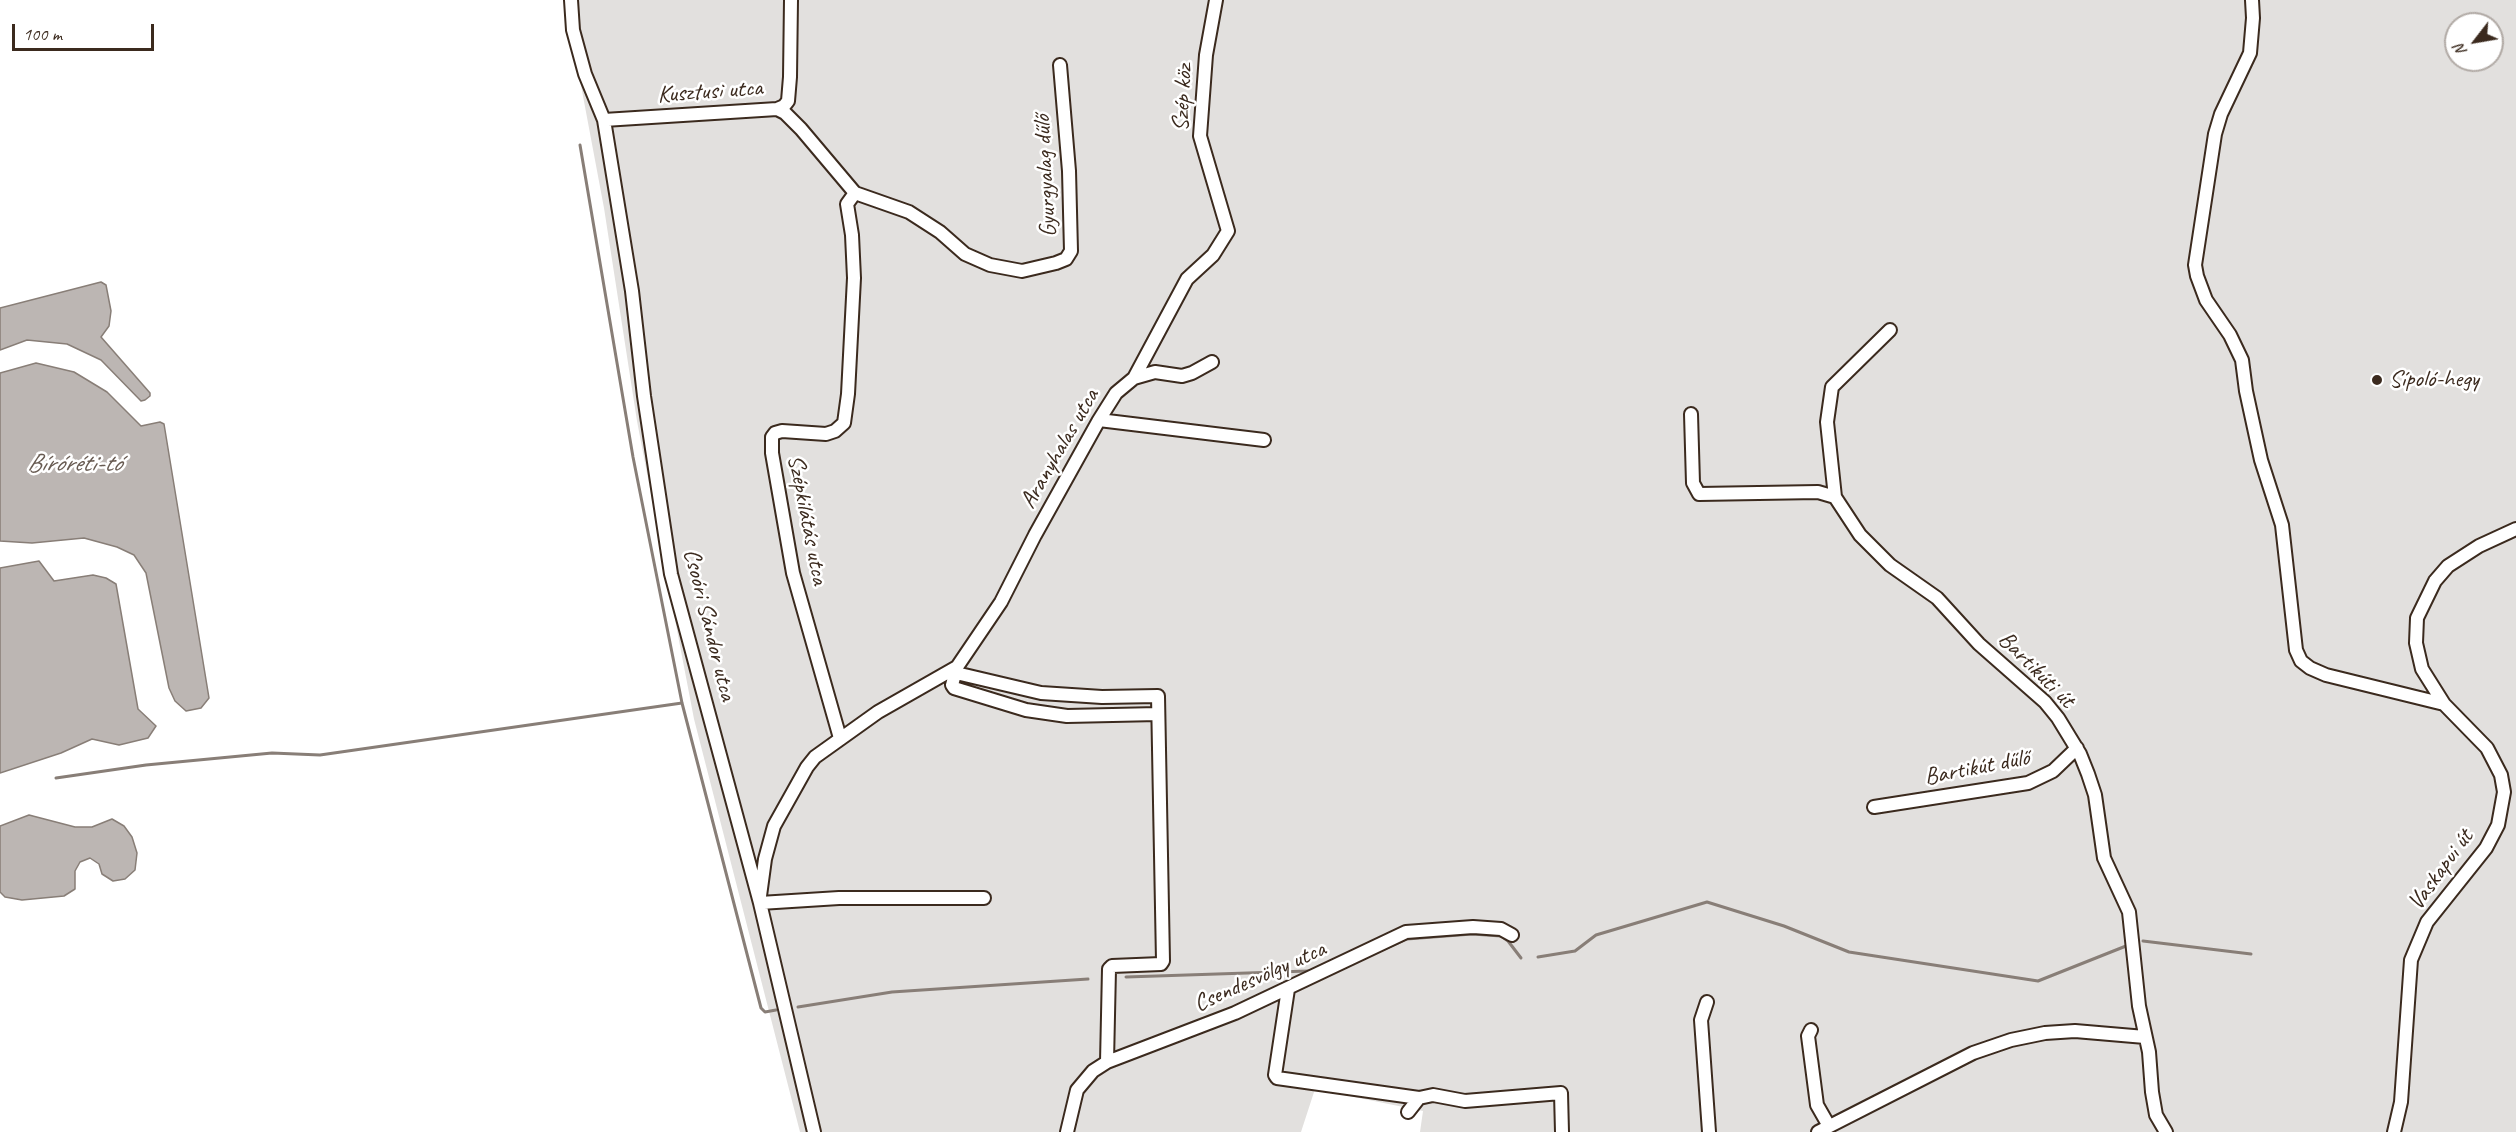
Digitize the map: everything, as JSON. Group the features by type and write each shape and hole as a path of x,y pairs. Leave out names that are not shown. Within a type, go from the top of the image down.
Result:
{"street":[{"name":"Csoóri Sándor utca","path":"571,0 573,30 585,74 604,120 632,291 644,396 671,574 760,903 814,1132"},
{"name":"Kusztusi utca","path":"604,120 777,109 784,106 788,101 790,77 791,0"},
{"name":"Szép köz","path":"1216,0 1206,55 1200,136 1228,231"},
{"path":"2252,0 2250,53 2221,114 2215,134 2195,265 2206,300 2230,335 2242,360 2246,391 2261,460 2283,534 2296,650 2301,661 2326,675 2444,704"},
{"name":"Gyurgyalag dűlő","path":"855,193 909,212 940,232 966,254 990,265 1022,271 1066,259 1071,251 1069,171 1060,65"},
{"path":"777,109 785,113 801,129 855,193"},
{"name":"Szépkilátás utca","path":"840,738 793,573 772,453 772,437 775,433 782,431 826,434 835,431 844,423 849,394 854,278 852,236 847,204 855,193"},
{"name":"Aranyhalas utca","path":"760,903 765,859 774,826 807,767 815,757 878,712 957,670 1001,602 1035,535 1099,420 1116,393 1134,378 1187,279 1213,255 1228,231"},
{"path":"1691,414 1693,483 1699,494 1818,492 1835,497 1827,422 1832,387 1890,330"},
{"path":"1134,378 1155,372 1182,376 1212,362"},
{"path":"1099,420 1264,440"},
{"name":"Bartikúti út","path":"1835,497 1860,535 1890,565 1937,598 1979,644 2045,702 2077,748 2095,795 2104,858 2129,912 2139,1006 2156,1115 2166,1132"},
{"name":"Vaskapui út","path":"2394,1132 2401,1102 2411,960 2427,922 2486,848 2498,825 2503,799 2500,775 2490,754 2444,704 2422,669 2416,643 2417,618 2424,599 2448,566 2479,546 2516,529"},
{"path":"1107,1062 1108,969 1112,966 1161,964 1163,962 1158,696 1102,697 1041,693 957,670 952,685 954,688 1026,710 1067,716 1158,714"},
{"name":"Bartikút dűlő","path":"1874,807 2028,783 2053,771 2077,748"},
{"path":"760,903 839,898 984,898"},
{"name":"Csendesvölgy utca","path":"1067,1132 1077,1090 1093,1071 1107,1062 1168,1040 1288,989 1406,932 1473,927 1501,929 1512,934"},
{"path":"1288,989 1275,1075 1277,1078 1419,1098 1433,1095 1465,1101 1561,1093 1562,1132"},
{"path":"1707,1002 1701,1020 1709,1132"},
{"path":"1810,1030 1808,1036 1817,1105 1824,1129 1973,1053 2011,1040 2045,1033 2076,1031 2145,1037"},
{"path":"1408,1113 1419,1098"}],"shaded area":[{"path":"565,0 2516,0 2516,1132 1420,1132 1423,1111 1315,1089 1301,1132 800,1132 694,719 637,421 604,208"}],"water":[{"path":"101,282 106,285 111,311 109,326 101,337 150,393 145,400 141,401 101,360 67,344 27,340 0,350 0,308"},
{"name":"Bíróréti-tó","path":"36,363 74,372 107,392 141,426 160,422 164,424 209,698 201,708 186,711 175,701 169,688 146,573 134,555 117,547 84,538 32,543 0,541 0,373"},
{"path":"39,561 54,581 93,575 106,578 116,584 138,709 156,726 148,738 119,745 92,739 61,753 0,773 0,568"},
{"path":"29,815 75,827 92,827 112,819 124,826 132,837 137,853 135,870 125,879 113,881 102,874 99,864 90,858 80,862 75,871 75,889 64,896 22,900 5,897 0,892 0,826"}],"waterway":[{"path":"580,145 633,457 682,703 761,1008 765,1012 776,1010"},
{"path":"56,778 146,765 272,753 320,755 682,703"},
{"path":"1538,957 1575,951 1596,935 1707,902 1784,926 1849,952 2038,981 2126,946"},
{"path":"1380,951 1407,939 1472,934 1501,936 1508,941 1521,958"},
{"path":"2143,941 2251,954"},
{"path":"1126,977 1308,971"},
{"path":"798,1007 892,992 1088,979"}],"place":[{"name":"Sípoló-hegy","path":"2377,380"}]}
